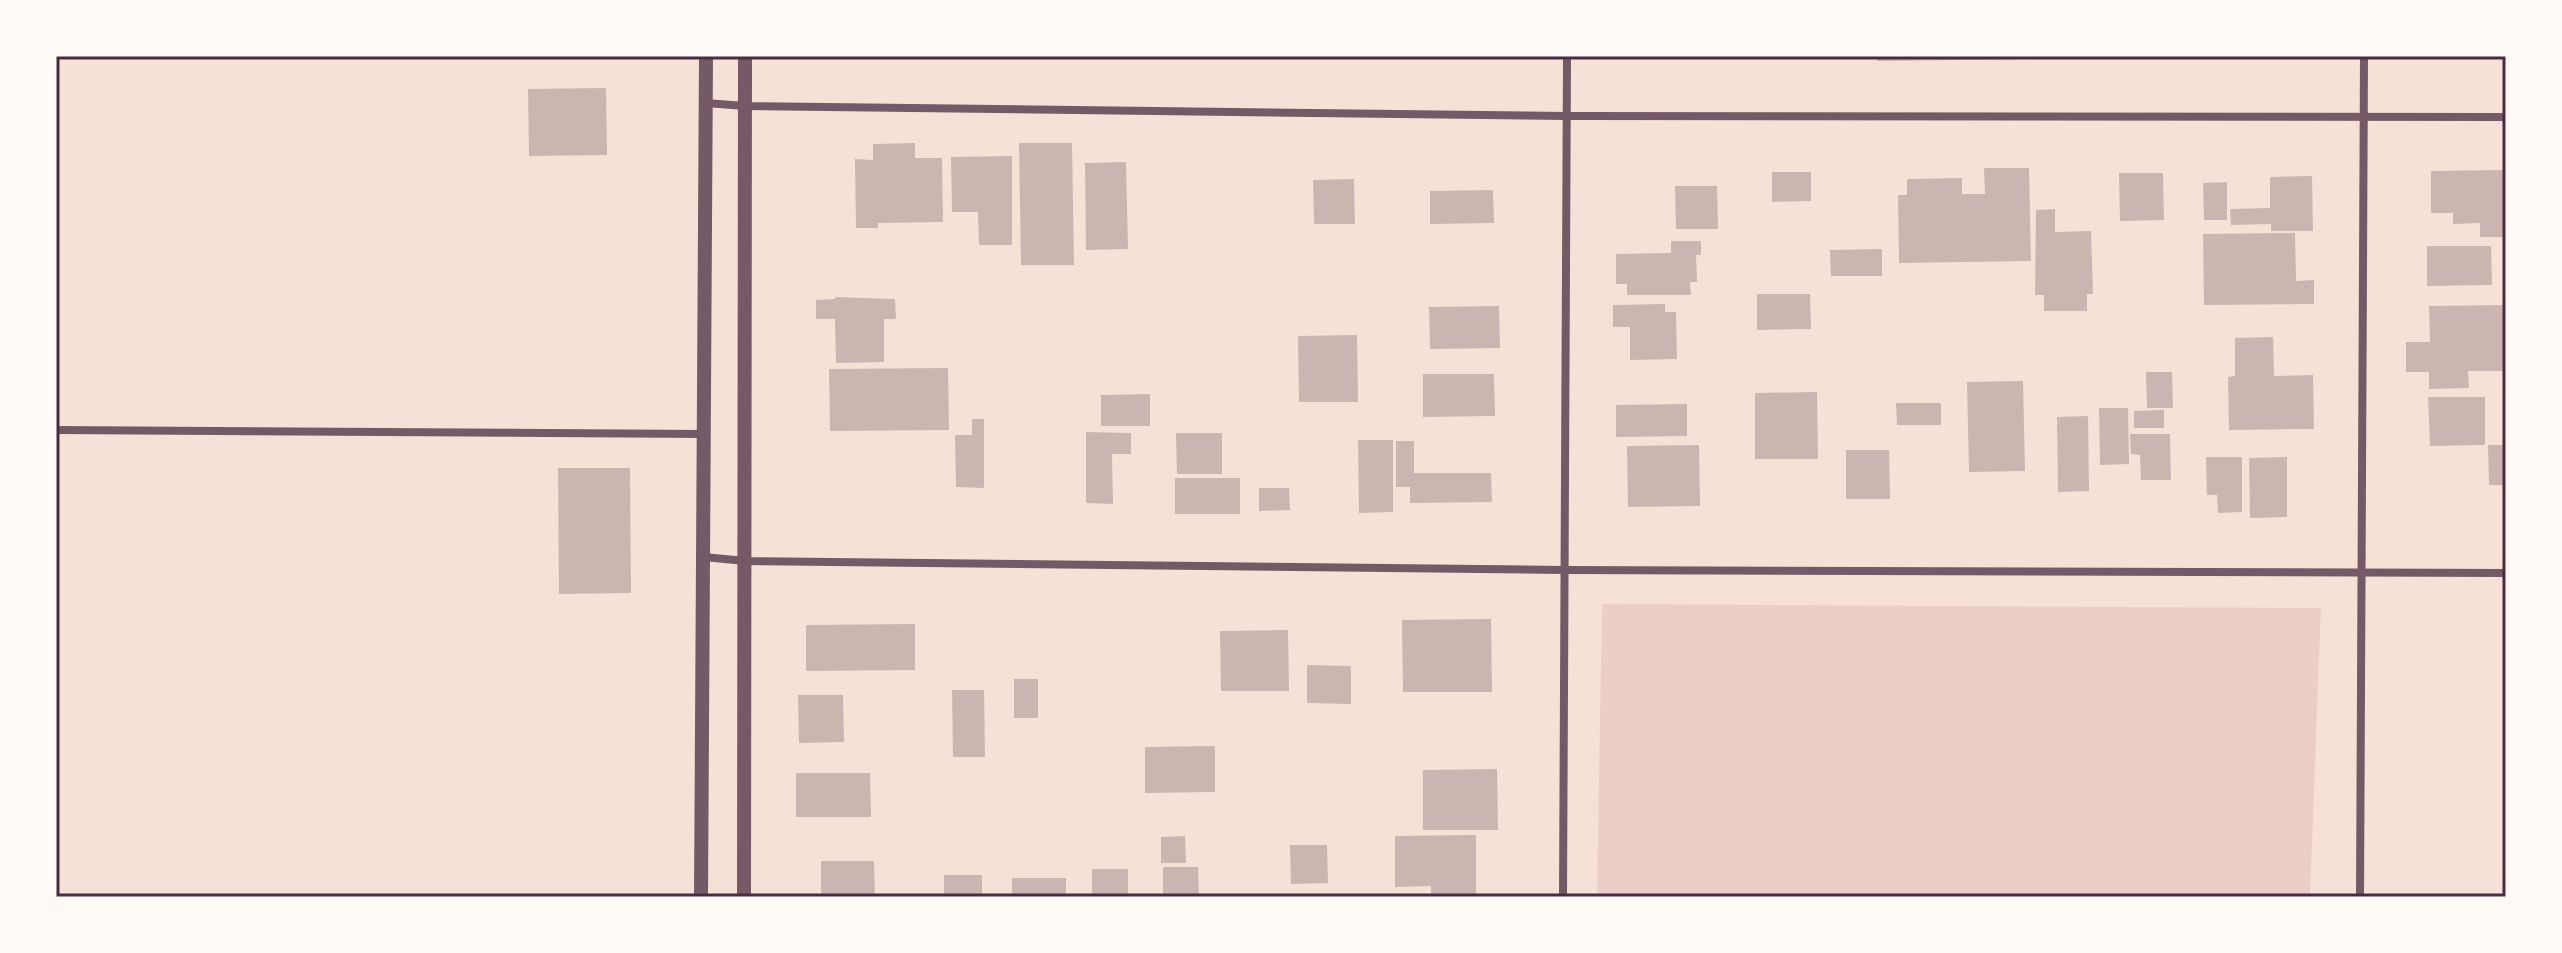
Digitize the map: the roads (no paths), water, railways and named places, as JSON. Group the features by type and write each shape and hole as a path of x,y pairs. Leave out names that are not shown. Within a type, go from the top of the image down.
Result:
{"street":[{"path":"701,897 706,56"},
{"path":"744,897 745,56"},
{"path":"1563,897 1567,56"},
{"path":"2360,897 2364,56"},
{"path":"706,103 745,106 1567,116 2506,117"},
{"path":"56,430 704,434"},
{"path":"704,557 745,561 1564,570 2506,573"}]}
